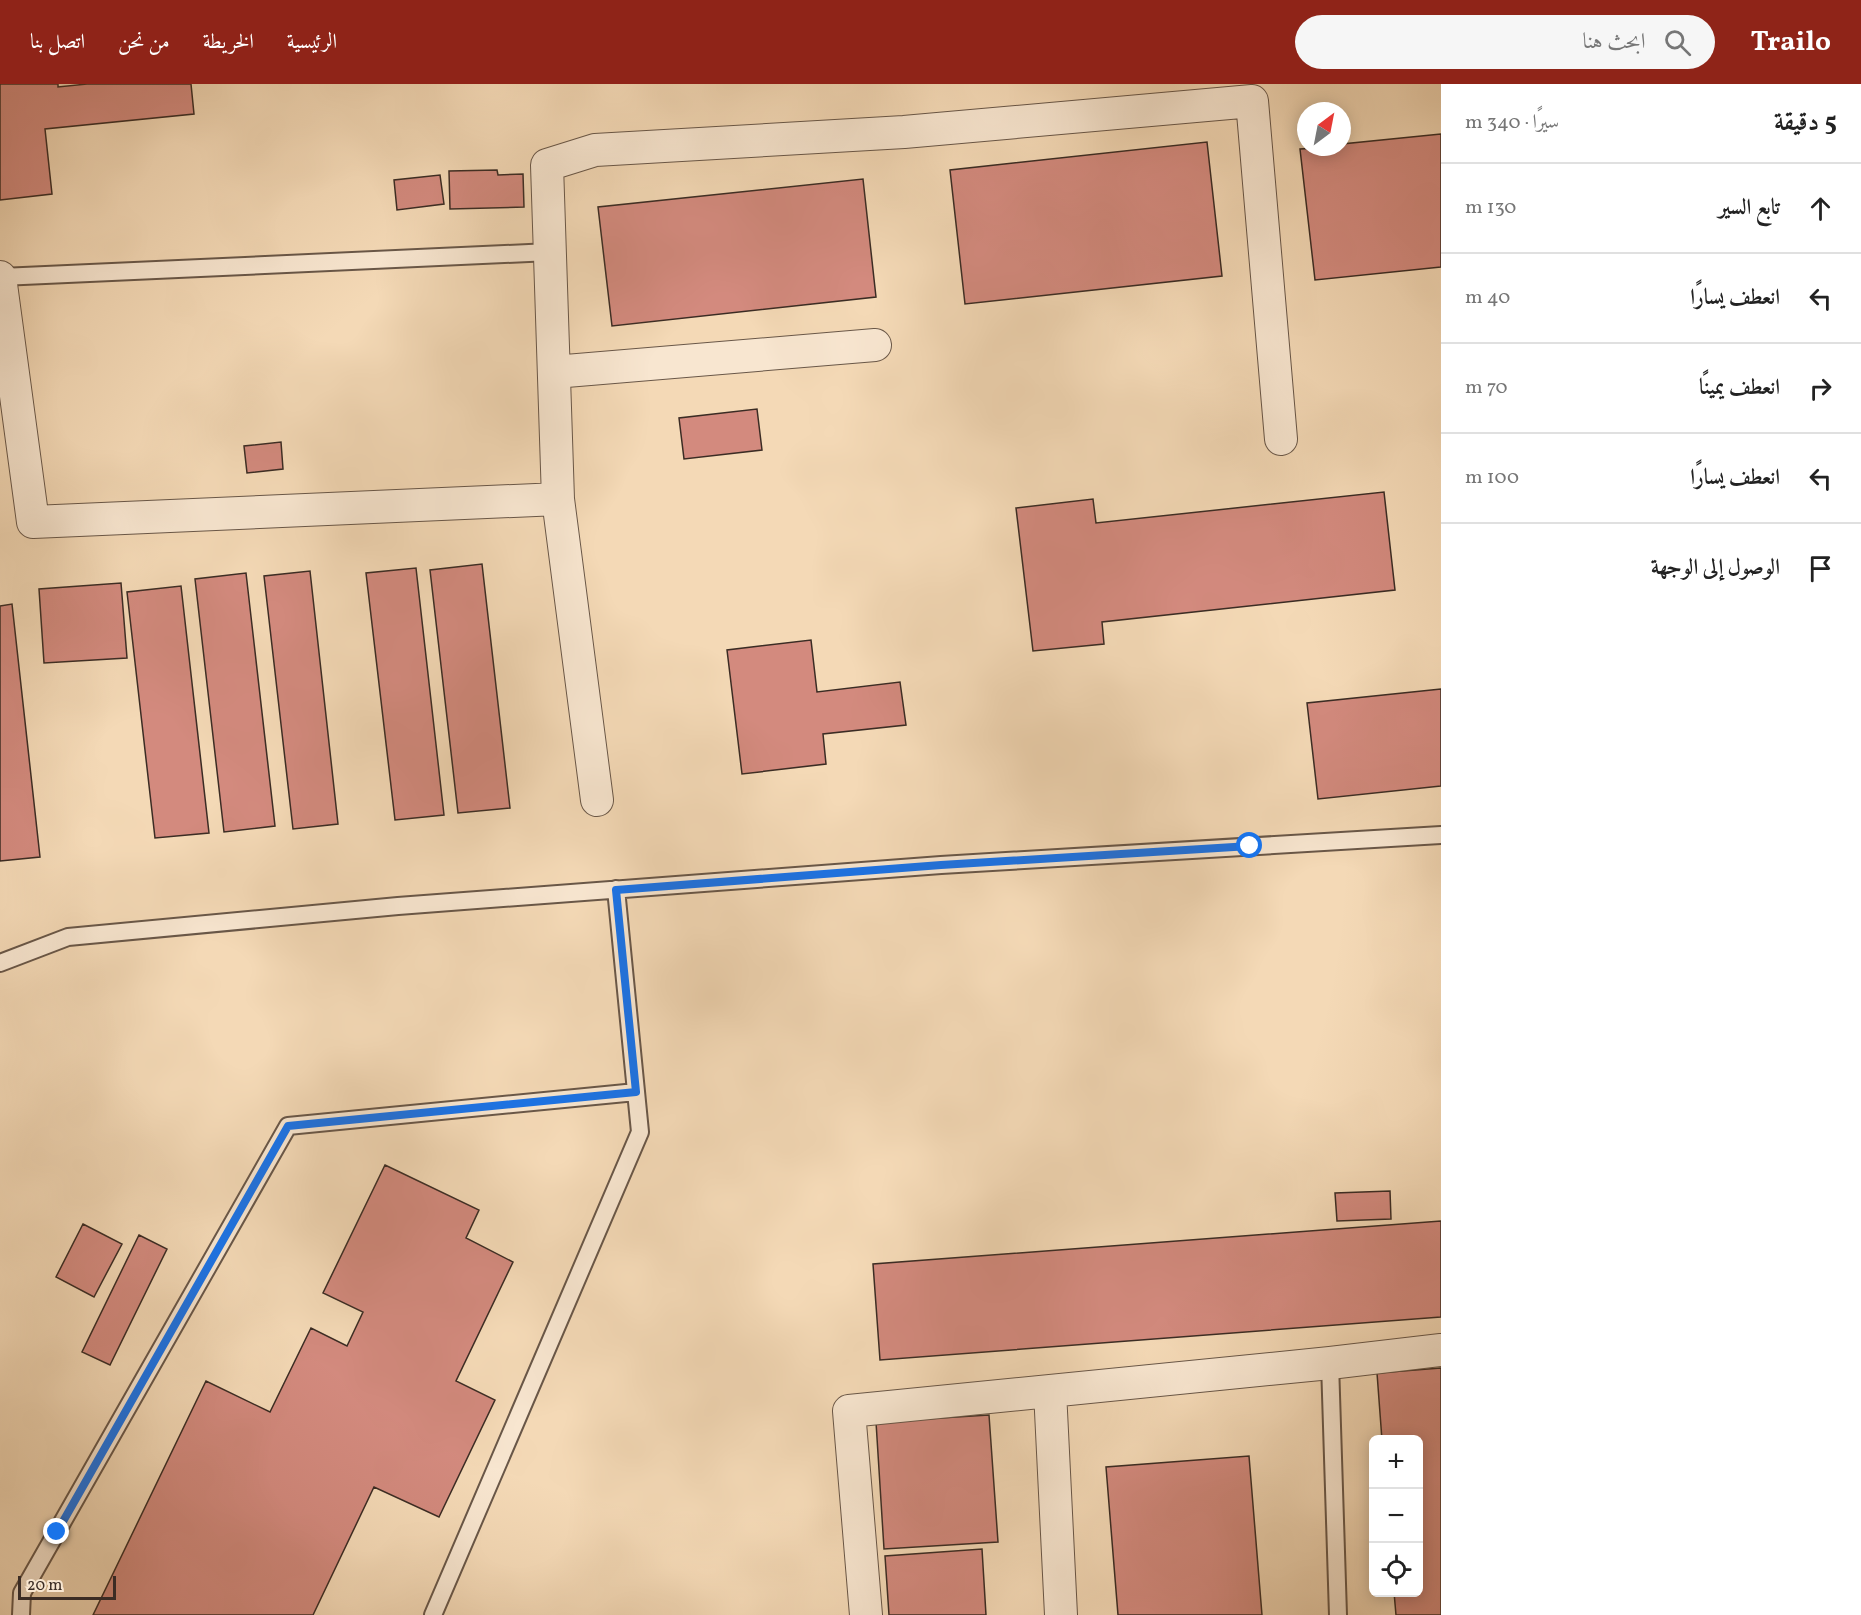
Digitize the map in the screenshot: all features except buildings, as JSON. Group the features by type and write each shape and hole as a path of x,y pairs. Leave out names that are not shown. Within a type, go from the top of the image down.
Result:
{"street":[{"path":"597,800 558,500 547,165 595,150 904,132 1252,100 1281,439"},
{"path":"1,277 33,522 558,500"},
{"path":"554,372 875,345"},
{"path":"866,1615 849,1411 1441,1350"},
{"path":"1050,1391 1061,1615"}],"lane":[{"path":"1,277 550,252"},
{"path":"0,963 68,937 398,906 941,865 1441,835"},
{"path":"433,1615 640,1132 616,890"},
{"path":"21,1615 22,1593 288,1126 636,1092"},
{"path":"1330,1363 1338,1615"}],"route":[{"path":"57,1532 288,1126 636,1092 616,890 941,865 1250,846"}]}
